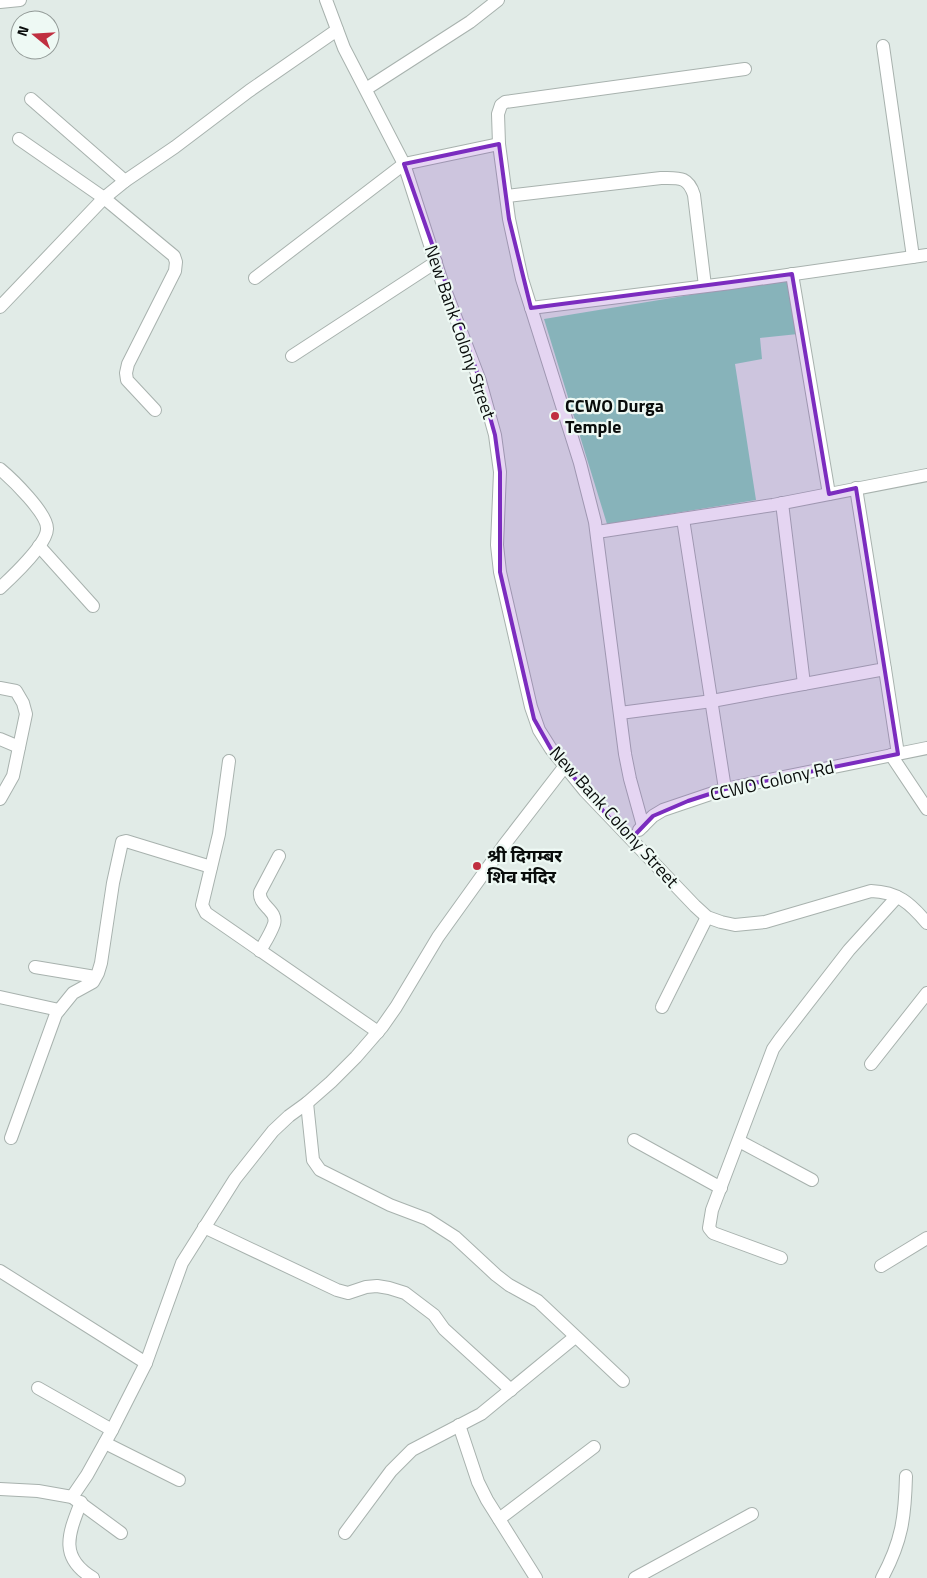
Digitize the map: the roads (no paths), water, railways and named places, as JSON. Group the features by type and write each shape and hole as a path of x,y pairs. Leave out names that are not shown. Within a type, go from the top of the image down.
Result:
{"street":[{"path":"0,2 20,0"},
{"name":"New Bank Colony Street","path":"326,0 344,48 404,164 436,262 480,381 494,435 500,472 497,545 500,572 531,707 539,730 585,791 630,840 707,917 735,925 765,922 871,891 885,892 897,896 911,905 927,923"},
{"path":"366,89 470,22 498,0"},
{"path":"0,307 104,198 125,181 337,30"},
{"path":"883,46 913,256"},
{"path":"643,826 628,770 597,532 580,462 522,279 509,219 499,144 498,114 501,105 505,102 745,69"},
{"path":"30,99 125,181"},
{"path":"19,139 104,198 174,256 176,262 175,271 128,364 126,373 128,380 155,410"},
{"path":"255,278 404,164 499,144"},
{"path":"506,196 661,178 685,180 691,185 694,195 705,286"},
{"path":"531,308 705,286 927,254"},
{"path":"292,356 436,262"},
{"path":"792,274 829,494"},
{"path":"0,469 33,503 46,522 48,530 39,546 20,570 0,588"},
{"path":"597,532 782,503 927,475"},
{"path":"856,488 885,669 894,755 927,810"},
{"path":"782,503 804,684"},
{"path":"683,519 725,789"},
{"path":"39,546 93,606"},
{"path":"620,713 712,702 885,669"},
{"path":"0,688 16,691 24,703 26,714 13,776 0,799"},
{"path":"0,739 19,747"},
{"name":"CCWO Colony Rd","path":"630,840 652,816 725,789 927,748"},
{"path":"229,761 219,834 202,905 206,914 378,1032"},
{"path":"93,1578 77,1566 72,1558 69,1545 77,1499 146,1363 182,1263 235,1179 273,1131 288,1116 307,1103 356,1057 378,1032 396,1007 438,937 504,845 565,766"},
{"path":"11,1138 46,1039 59,1010 73,993 93,982 101,963 113,883 122,842 126,841 211,867"},
{"path":"260,951 274,924 274,918 272,912 259,897 279,856"},
{"path":"782,1258 713,1233 709,1228 710,1221 767,1062 780,1039 849,950 897,896"},
{"path":"662,1007 707,917"},
{"path":"35,966 95,978"},
{"path":"871,1064 927,993"},
{"path":"0,997 59,1010"},
{"path":"307,1103 313,1160 320,1170 390,1205 427,1219 440,1227 496,1275 538,1302 622,1381"},
{"path":"634,1140 721,1188"},
{"path":"739,1141 812,1180"},
{"path":"204,1227 337,1290 348,1293 366,1287 377,1286 405,1293 434,1315 444,1329 511,1390"},
{"path":"881,1266 927,1238"},
{"path":"0,1271 146,1363"},
{"path":"345,1533 401,1460 412,1450 481,1414 575,1337"},
{"path":"38,1388 112,1430"},
{"path":"460,1425 478,1482 536,1578"},
{"path":"104,1444 179,1480"},
{"path":"499,1519 594,1447"},
{"path":"882,1578 894,1555 901,1533 905,1512 906,1476"},
{"path":"0,1489 38,1491 77,1499 121,1533"},
{"path":"635,1578 752,1514"}],"place":[{"name":"CCWO Durga Temple","path":"555,416"},
{"name":"श्री दिगम्बर शिव मंदिर","path":"477,866"}]}
